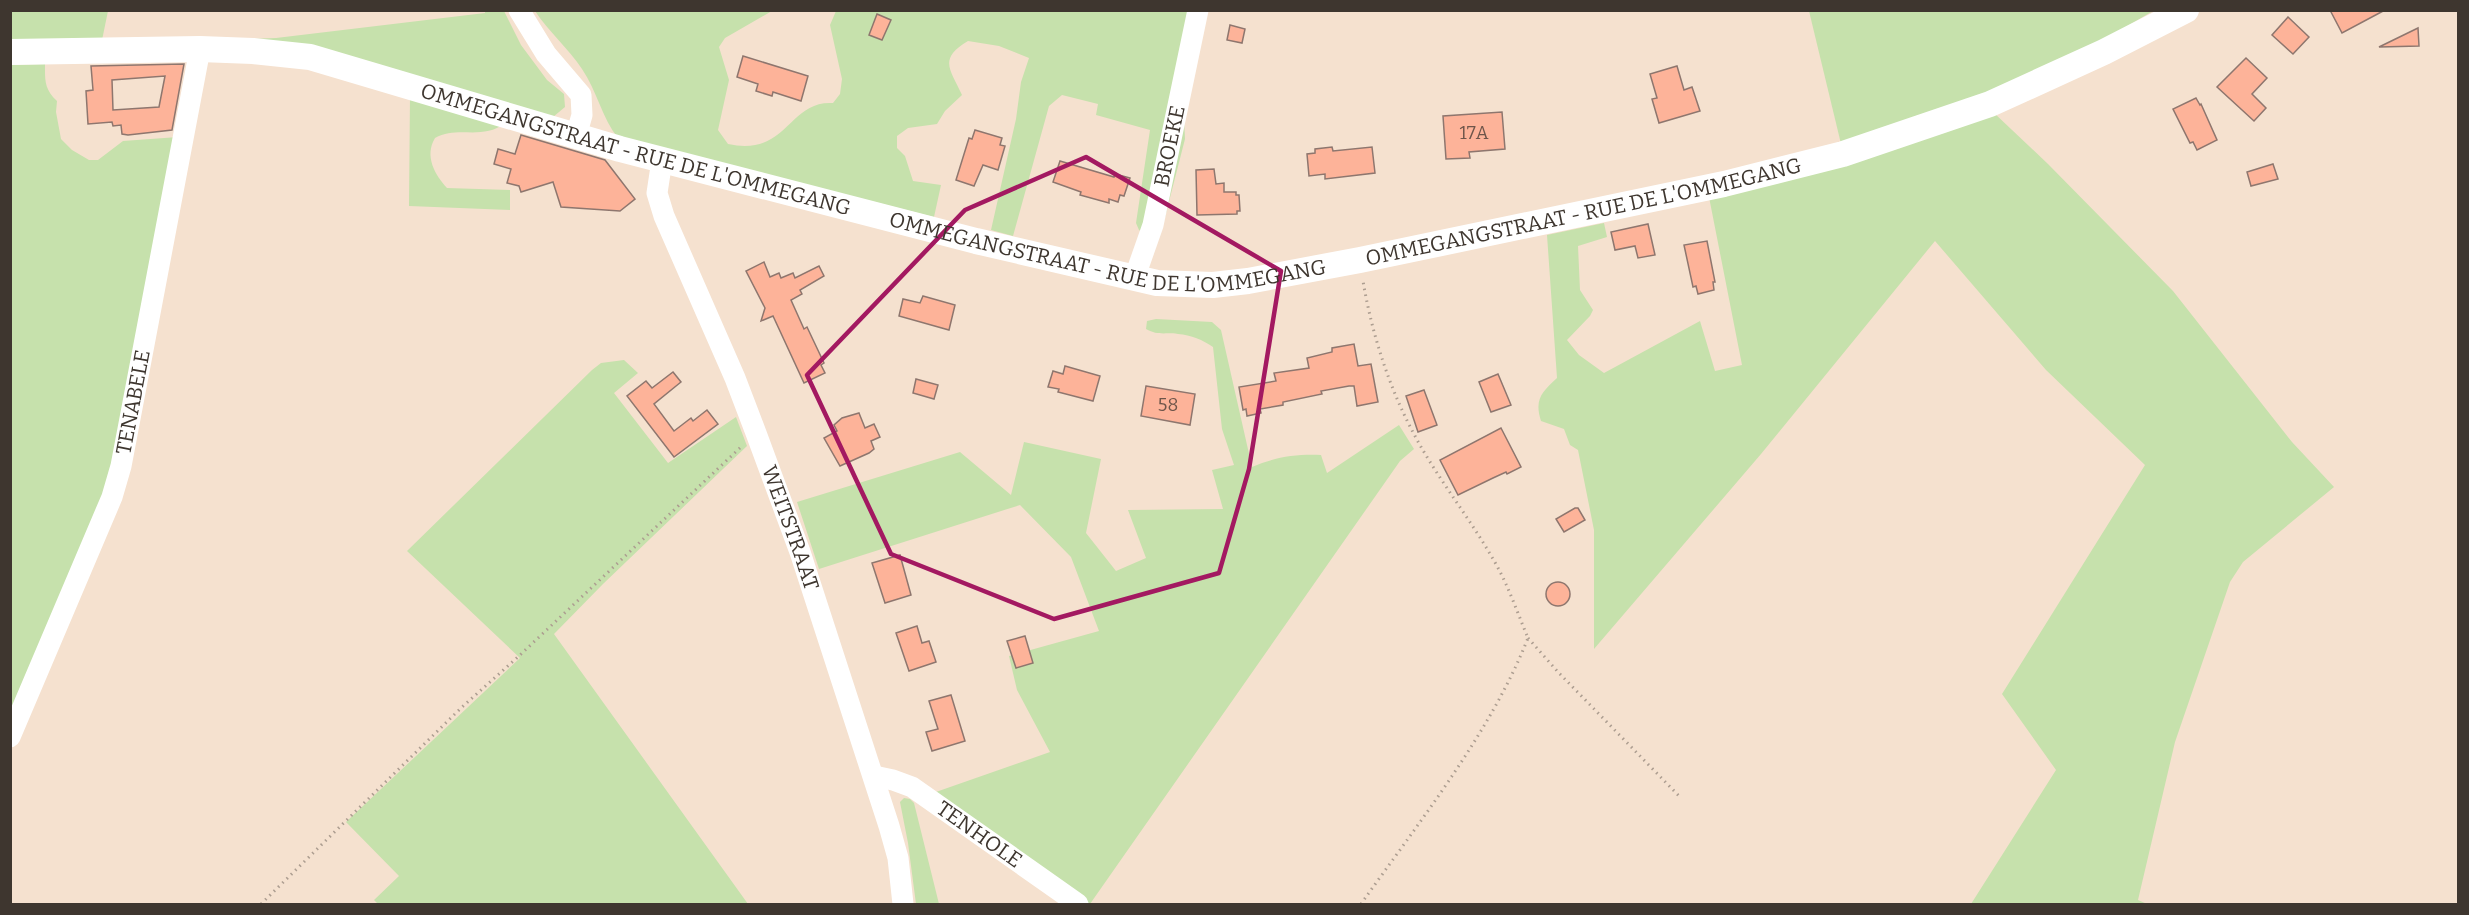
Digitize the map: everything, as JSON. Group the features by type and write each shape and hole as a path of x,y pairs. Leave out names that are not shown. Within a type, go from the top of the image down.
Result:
{"main road":[{"name":"OMMEGANGSTRAAT - RUE DE L'OMMEGANG","path":"10,52 200,49 253,51 310,57 662,160 976,241 1134,279 1164,284 1213,285 1248,281 1360,260 1714,186 1870,147 2007,97 2186,10"}],"street":[{"path":"519,10 546,54 581,95 582,115 576,136"},
{"name":"BROEKE","path":"1134,279 1153,225 1198,10"},
{"name":"TENABELE","path":"10,737 112,497 121,466 200,49"},
{"name":"WEITSTRAAT","path":"662,160 657,193 663,216 735,378 800,552 874,776 898,858 903,904"},
{"name":"TENHOLE","path":"874,776 912,787 1078,904"}],"path":[{"path":"1360,260 1370,319 1401,410 1422,448 1493,559 1528,638 1680,798"},
{"path":"261,904 460,709 756,433"},
{"path":"1361,904 1484,723 1516,670 1528,638"}],"highlighted area":[{"path":"1086,157 1281,271 1249,469 1219,573 1054,619 891,554 807,375 965,210"}],"green space":[{"path":"2153,10 2032,82 1842,148 1809,11"},
{"path":"10,11 108,11 101,45 11,45"},
{"path":"485,11 504,11 521,45 547,80 564,94 565,107 553,117 217,40 276,38 485,13"},
{"path":"535,11 772,11 725,38 719,47 729,80 718,130 728,144 748,146 763,143 776,136 806,110 818,104 833,103 840,94 842,79 830,25 836,11 1192,11 1184,117 1185,139 1163,225 1155,239 1139,230 1136,223 1150,130 1096,115 1098,104 1062,95 1049,106 1013,236 991,230 1016,119 1021,82 1029,58 999,46 968,41 959,47 953,53 949,65 962,95 945,111 937,124 908,128 897,136 897,148 905,156 913,181 941,185 934,217 618,138 582,69"},
{"path":"45,64 47,88 57,101 56,112 61,139 72,150 89,160 98,160 123,141 178,137 104,503 11,720 11,65"},
{"path":"410,96 505,123 488,131 444,134 435,138 431,158 435,171 447,188 510,190 510,210 409,206"},
{"path":"1993,112 2048,164 2173,291 2292,442 2334,487 2243,562 2230,582 2175,742 2138,900 2147,904 1971,904 2056,770 2002,694 2145,465 2046,370 1935,241 1761,454 1594,649 1594,530 1578,450 1570,445 1564,429 1541,421 1539,413 1541,397 1557,378 1547,235 1604,223 1607,237 1578,246 1580,290 1593,310 1567,340 1579,355 1604,373 1700,321 1715,371 1742,365 1709,197"},
{"path":"1156,319 1212,322 1221,330 1252,467 1286,457 1321,455 1327,473 1399,425 1414,449 1400,461 1090,904 1083,904 933,793 1050,752 1017,690 1009,656 1099,631 1071,557 1020,505 819,569 797,502 960,452 1011,495 1024,442 1101,459 1086,533 1116,571 1146,558 1128,510 1223,509 1212,470 1234,465 1222,429 1213,347 1188,335 1158,333 1146,329 1147,321"},
{"path":"624,360 638,373 614,393 668,463 736,417 747,446 554,634 748,904 378,904 374,900 399,876 346,822 520,658 407,551 592,370 601,363"},
{"path":"904,798 914,803 939,904 916,904 900,802"}],"building":[{"path":"2330,10 2385,10 2342,33"},
{"path":"877,14 891,20 882,40 869,35"},
{"path":"2288,17 2309,37 2293,54 2272,35"},
{"path":"1230,25 1245,29 1242,43 1227,40"},
{"path":"2418,28 2419,46 2379,47"},
{"path":"743,56 808,76 801,101 773,92 772,96 756,91 758,84 737,77"},
{"path":"2246,58 2267,78 2252,94 2266,108 2254,121 2217,87"},
{"path":"184,64 172,130 128,135 122,134 121,125 113,126 112,122 88,124 86,91 93,90 91,66","holes":["165,76 159,107 113,110 112,80"]},
{"path":"1677,66 1684,90 1692,87 1700,111 1659,123 1652,99 1657,98 1650,74"},
{"path":"2196,98 2217,140 2197,150 2193,142 2190,143 2173,109"},
{"path":"1502,112 1505,149 1469,152 1470,158 1446,159 1443,116"},
{"path":"975,130 1002,138 1000,145 1005,146 998,170 983,165 974,186 956,180 969,138 972,139"},
{"path":"521,135 605,160 635,199 620,211 561,207 553,182 521,192 519,186 507,183 511,169 494,164 498,149 515,154"},
{"path":"1332,147 1333,151 1372,147 1375,173 1325,179 1325,174 1309,176 1307,154 1315,153 1315,149"},
{"path":"1060,161 1114,177 1115,174 1130,178 1124,196 1120,195 1118,202 1109,199 1109,203 1080,195 1081,192 1053,182"},
{"path":"2273,164 2278,179 2251,186 2247,172"},
{"path":"1214,169 1216,184 1224,183 1224,192 1236,192 1236,195 1239,195 1240,211 1237,211 1237,214 1197,215 1196,170"},
{"path":"1648,224 1655,255 1638,258 1635,246 1615,250 1611,232"},
{"path":"1707,241 1715,282 1713,282 1714,290 1698,294 1696,286 1693,287 1684,245"},
{"path":"764,262 770,277 779,273 781,278 793,273 795,278 819,266 824,276 800,290 802,294 791,300 804,329 807,327 824,363 821,365 825,373 804,383 773,316 761,321 765,308 746,271"},
{"path":"923,296 955,305 949,330 899,316 903,299 920,303"},
{"path":"1354,344 1358,366 1371,364 1378,402 1357,406 1354,386 1349,386 1321,391 1322,394 1260,409 1261,413 1247,416 1246,409 1243,410 1239,387 1276,381 1274,373 1309,368 1307,358 1332,352 1332,348"},
{"path":"1065,366 1100,376 1093,401 1058,392 1059,389 1048,387 1053,371 1063,374"},
{"path":"673,372 681,382 654,404 674,431 691,418 693,421 707,410 718,424 674,457 627,396 646,381 652,388"},
{"path":"1498,374 1511,405 1491,412 1479,382"},
{"path":"916,379 938,385 934,399 913,393"},
{"path":"1146,386 1195,394 1190,425 1141,416"},
{"path":"1424,390 1437,425 1418,432 1406,396"},
{"path":"859,413 865,428 874,424 880,437 871,441 874,449 869,453 840,466 824,438 837,431 834,425 842,418"},
{"path":"1501,428 1521,467 1458,495 1440,460"},
{"path":"1578,508 1585,520 1564,532 1556,519"},
{"path":"900,555 911,595 885,603 872,563"},
{"path":"1558,582 1563,583 1569,589 1569,599 1563,605 1558,606 1553,605 1547,599 1546,594 1547,589 1553,583"},
{"path":"917,626 922,643 929,641 936,662 909,671 896,633"},
{"path":"1025,636 1033,663 1016,668 1007,641"},
{"path":"951,695 965,741 932,751 926,732 938,729 929,701"}]}
